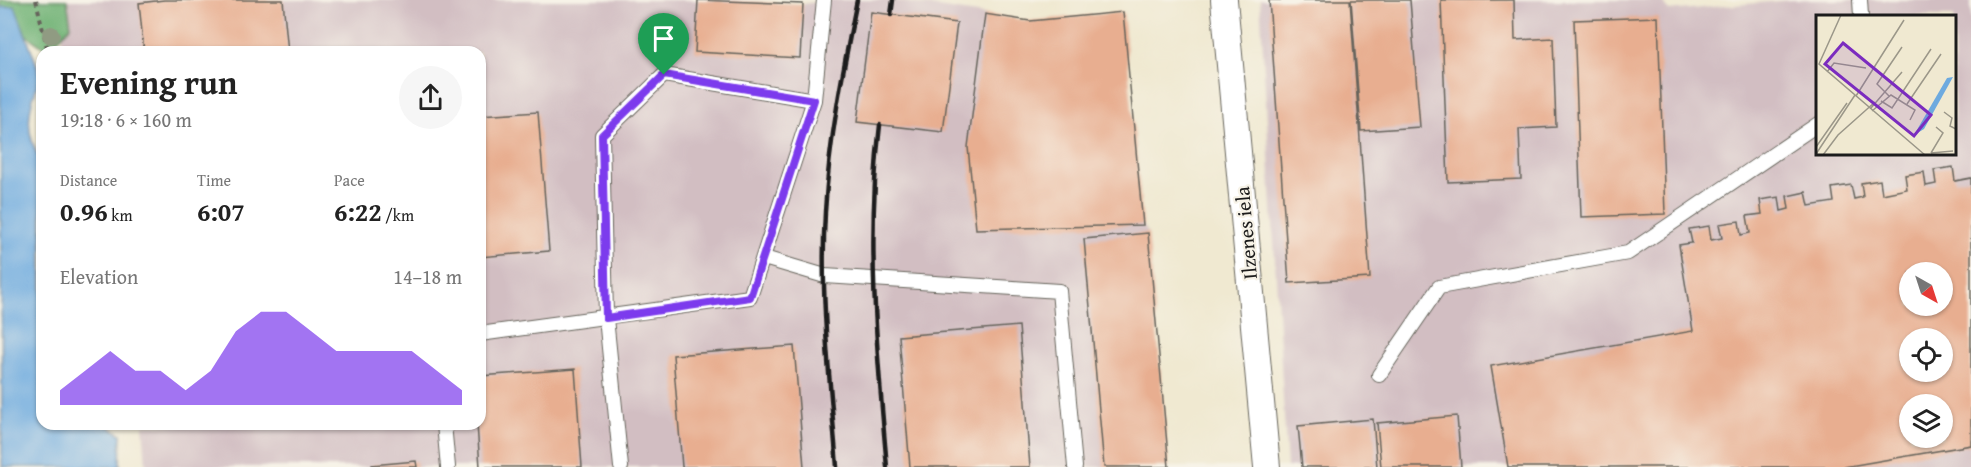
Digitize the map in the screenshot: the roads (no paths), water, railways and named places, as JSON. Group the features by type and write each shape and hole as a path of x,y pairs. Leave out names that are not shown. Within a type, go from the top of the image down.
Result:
{"street":[{"name":"Ilzenes iela","path":"1224,0 1267,467"}],"lane":[{"path":"486,333 750,297 814,100 824,0"},
{"path":"1860,0 1861,15"},
{"path":"621,467 606,318 602,135 664,75 814,100"},
{"path":"1379,375 1439,287 1628,253 1816,125"},
{"path":"764,258 825,276 1059,291 1076,467"},
{"path":"445,430 448,467"}],"water":[{"path":"15,6 36,63 36,90 29,120 36,152 36,430 115,430 121,434 120,467 2,467 0,7"}],"railway":[{"path":"837,467 825,308 825,212 833,132 857,0"},
{"path":"891,15 893,0"},
{"path":"880,125 873,253 874,296 887,467"}]}
